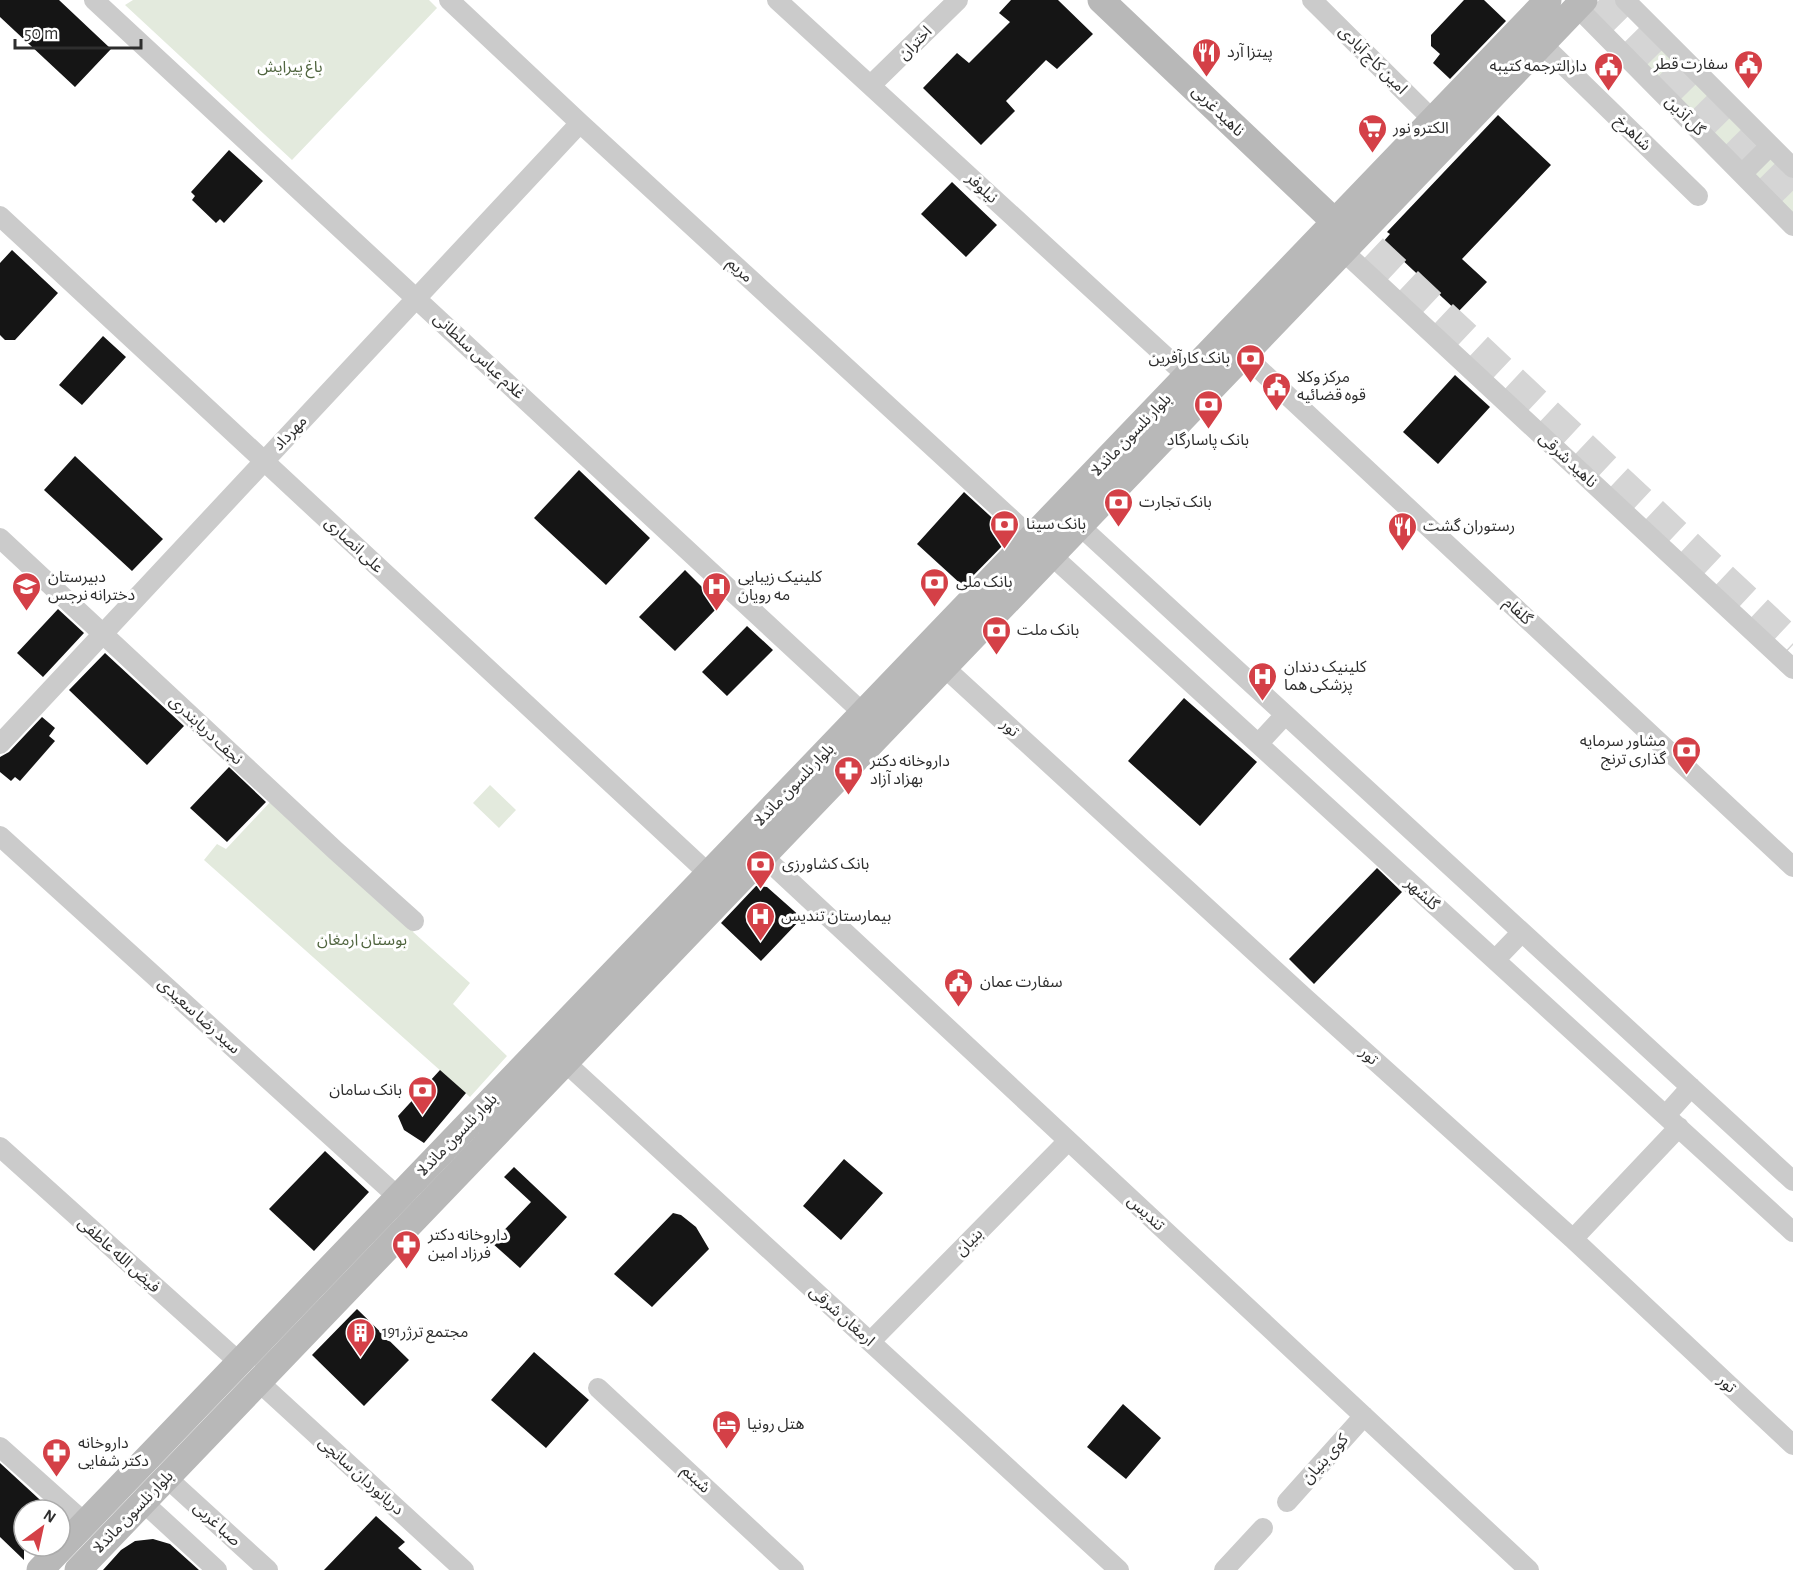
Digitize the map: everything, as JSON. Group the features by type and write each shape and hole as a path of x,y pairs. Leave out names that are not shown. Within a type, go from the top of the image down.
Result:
{"main road":[{"name":"ناهید غربی","path":"1101,0 1335,222"},
{"name":"بلوار نلسون ماندلا","path":"78,1570 944,667 1041,546 1187,376 1548,0"},
{"name":"بلوار نلسون ماندلا","path":"40,1570 864,713 1041,546 1080,526 1581,4"}],"street":[{"name":"غلام عباس سلطانی","path":"94,0 864,713"},
{"name":"مریم","path":"449,0 1041,546"},
{"name":"نیلوفر","path":"777,0 1187,376"},
{"name":"اختران","path":"871,85 958,0"},
{"name":"امین کاج آبادی","path":"1312,0 1433,120"},
{"path":"1625,0 1793,168"},
{"name":"گل آذین","path":"1581,4 1793,226"},
{"name":"شاهرخ","path":"1542,44 1698,196"},
{"name":"مهرداد","path":"0,744 580,123"},
{"path":"1742,174 1770,146"},
{"name":"علی انصاری","path":"0,216 709,874"},
{"name":"ناهید شرقی","path":"1343,251 1793,669"},
{"name":"گلفام","path":"1244,355 1793,867"},
{"path":"1080,526 1793,1181"},
{"name":"نجف دریابندری","path":"0,538 414,921"},
{"name":"گلشهر","path":"1041,546 1791,1228"},
{"name":"تور","path":"944,667 1303,996 1574,1239 1793,1445"},
{"path":"1259,744 1285,715"},
{"name":"سید رضا سعیدی","path":"0,836 398,1197"},
{"name":"تندیس","path":"763,856 1529,1570"},
{"path":"1495,960 1522,932"},
{"name":"ارمغان شرقی","path":"545,1044 1119,1570"},
{"path":"1574,1239 1672,1121 1691,1087"},
{"name":"بنیان","path":"870,1342 1068,1141"},
{"name":"فیض الله عاطفی","path":"0,1147 239,1362"},
{"name":"دریانوردان سانچی","path":"259,1382 464,1570"},
{"name":"شبنم","path":"598,1388 794,1570"},
{"name":"کوی بنیان","path":"1287,1502 1364,1416"},
{"path":"0,1447 85,1523"},
{"name":"صبا غربی","path":"167,1478 268,1570"},
{"name":"صبا غربی","path":"143,1502 217,1570"},
{"path":"1224,1570 1263,1528"}],"green space":[{"name":"باغ پیرایش","path":"133,0 429,0 437,8 292,160 125,5"},
{"path":"1646,28 1793,177 1793,213 1628,46"},
{"path":"490,785 516,810 499,828 473,803"},
{"name":"بوستان ارمغان","path":"272,800 416,928 413,932 470,983 453,1004 507,1056 470,1097 204,860 217,844 226,849"}],"building":[{"path":"0,0 59,0 111,49 75,87 0,17"},
{"path":"1011,0 1058,0 1093,34 1057,69 1046,60 1006,101 1015,111 981,145 923,88 957,53 969,63 1010,22 999,13"},
{"path":"1464,0 1484,0 1506,21 1450,79 1433,63 1440,54 1431,46 1431,35"},
{"path":"1498,115 1551,165 1462,259 1487,282 1458,312 1383,242 1390,234 1387,232"},
{"path":"229,150 263,181 224,223 220,219 216,223 192,200 195,196 191,192"},
{"path":"952,182 997,225 966,257 921,214"},
{"path":"12,250 58,293 15,340 5,340 0,335 0,263"},
{"path":"103,336 126,357 82,405 59,385"},
{"path":"1455,375 1490,407 1438,464 1403,432"},
{"path":"75,456 163,539 132,571 44,490"},
{"path":"579,470 650,538 606,585 534,518"},
{"path":"964,492 1012,536 963,586 917,544"},
{"path":"685,570 720,605 675,651 639,617"},
{"path":"58,609 84,633 43,677 17,653"},
{"path":"747,626 773,650 727,696 702,672"},
{"path":"105,653 184,726 147,765 69,690"},
{"path":"1184,698 1257,762 1200,826 1128,761"},
{"path":"42,717 55,728 49,736 55,741 20,781 15,777 11,781 0,772 0,757 9,752"},
{"path":"229,767 266,802 227,842 190,808"},
{"path":"1377,868 1402,892 1314,984 1289,959"},
{"name":"بیمارستان تندیس","path":"756,886 767,887 802,918 761,961 721,923"},
{"path":"440,1070 466,1093 424,1143 404,1130 398,1116"},
{"path":"325,1151 369,1192 314,1251 269,1209"},
{"path":"844,1159 883,1193 841,1240 803,1206"},
{"path":"514,1167 567,1217 520,1268 492,1243 531,1202 504,1177"},
{"path":"673,1213 681,1215 696,1227 709,1249 652,1307 614,1274"},
{"name":"مجتمع ترژر191","path":"357,1309 409,1360 364,1406 312,1355"},
{"path":"534,1352 589,1400 546,1448 491,1400"},
{"path":"1123,1404 1161,1438 1126,1479 1087,1447"},
{"path":"0,1463 38,1498 12,1498 12,1548 0,1537"},
{"path":"376,1516 405,1542 398,1548 422,1570 324,1570"},
{"path":"153,1539 170,1544 199,1570 103,1570 121,1550 135,1541"}],"tunnel":[{"path":"1599,0 1793,196"},
{"path":"1337,217 1793,645"}],"place":[{"name":"پیتزا آرد","path":"1206,78"},
{"name":"سفارت قطر","path":"1749,90"},
{"name":"دارالترجمه کتیبه","path":"1608,92"},
{"name":"الكترو نور","path":"1372,154"},
{"name":"بانک کارآفرین","path":"1251,384"},
{"name":"مرکز وکلا قوه قضائیه","path":"1276,412"},
{"name":"بانک پاسارگاد","path":"1208,430"},
{"name":"بانک تجارت","path":"1118,528"},
{"name":"بانک سینا","path":"1005,550"},
{"name":"رستوران گشت","path":"1402,552"},
{"name":"بانک ملی","path":"935,608"},
{"name":"دبیرستان دخترانه نرجس","path":"27,612"},
{"name":"کلینیک زیبایی مه رویان","path":"717,612"},
{"name":"بانک ملت","path":"996,656"},
{"name":"کلینیک دندان پزشکی هما","path":"1263,702"},
{"name":"مشاور سرمایه گذاری ترنج","path":"1687,776"},
{"name":"داروخانه دکتر بهزاد آزاد","path":"849,796"},
{"name":"بانک کشاورزی","path":"761,890"},
{"name":"بیمارستان تندیس","path":"760,942"},
{"name":"سفارت عمان","path":"959,1008"},
{"name":"بانک سامان","path":"423,1116"},
{"name":"داروخانه دکتر فرزاد امین","path":"407,1270"},
{"name":"مجتمع ترژر191","path":"361,1358"},
{"name":"هتل رونیا","path":"726,1450"},
{"name":"داروخانه دکتر شفایی","path":"57,1478"}]}
